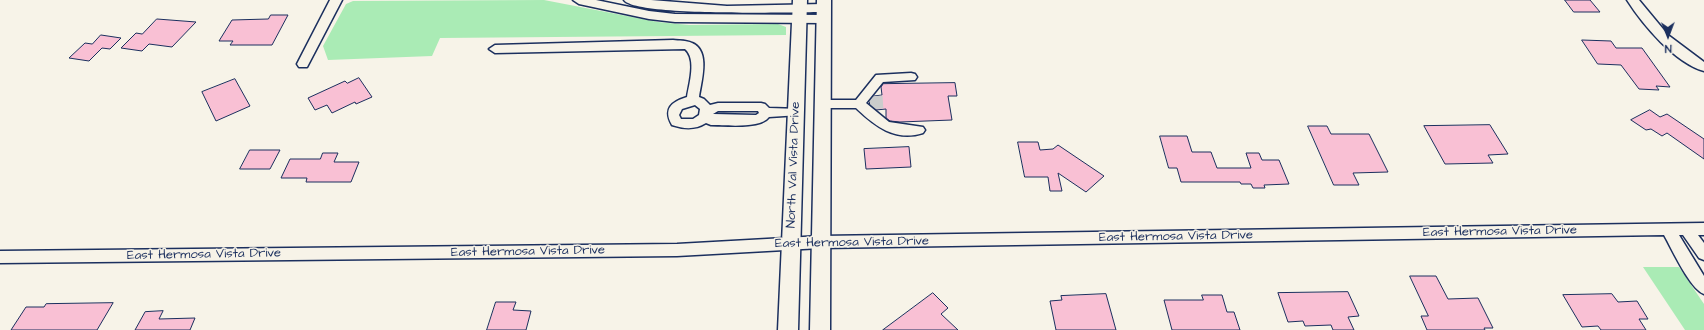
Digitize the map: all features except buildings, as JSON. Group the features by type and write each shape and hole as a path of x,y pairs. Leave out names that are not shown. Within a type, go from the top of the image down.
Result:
{"main road":[{"name":"North Val Vista Drive","path":"788,330 800,9"},
{"name":"North Val Vista Drive","path":"820,330 824,9"}],"street":[{"path":"302,64 336,0"},
{"path":"579,0 648,15 675,18 800,9"},
{"path":"630,0 662,6 701,9 824,9"},
{"path":"1633,0 1660,34 1674,47 1704,67"},
{"path":"495,49 673,44 689,46 696,52 698,64 692,101"},
{"path":"860,104 874,92 880,78 911,77"},
{"path":"706,114 706,108 703,105 692,101 684,102 676,107 673,115 676,122 692,125 702,120 712,109 718,108 761,107 766,113 796,112"},
{"path":"823,104 860,104 874,112 882,126 896,130 919,130"},
{"path":"1668,229 1690,268 1704,288"},
{"path":"1687,229 1704,254"},
{"name":"East Hermosa Vista Drive","path":"0,257 678,250 821,242 1704,229"}],"green space":[{"path":"544,0 658,22 689,25 778,24 786,27 786,35 440,38 432,56 328,60 323,46 346,4 353,1"},
{"path":"1643,267 1679,267 1704,304 1704,330 1685,330"}],"tunnel":[{"path":"876,96 877,110"}]}
